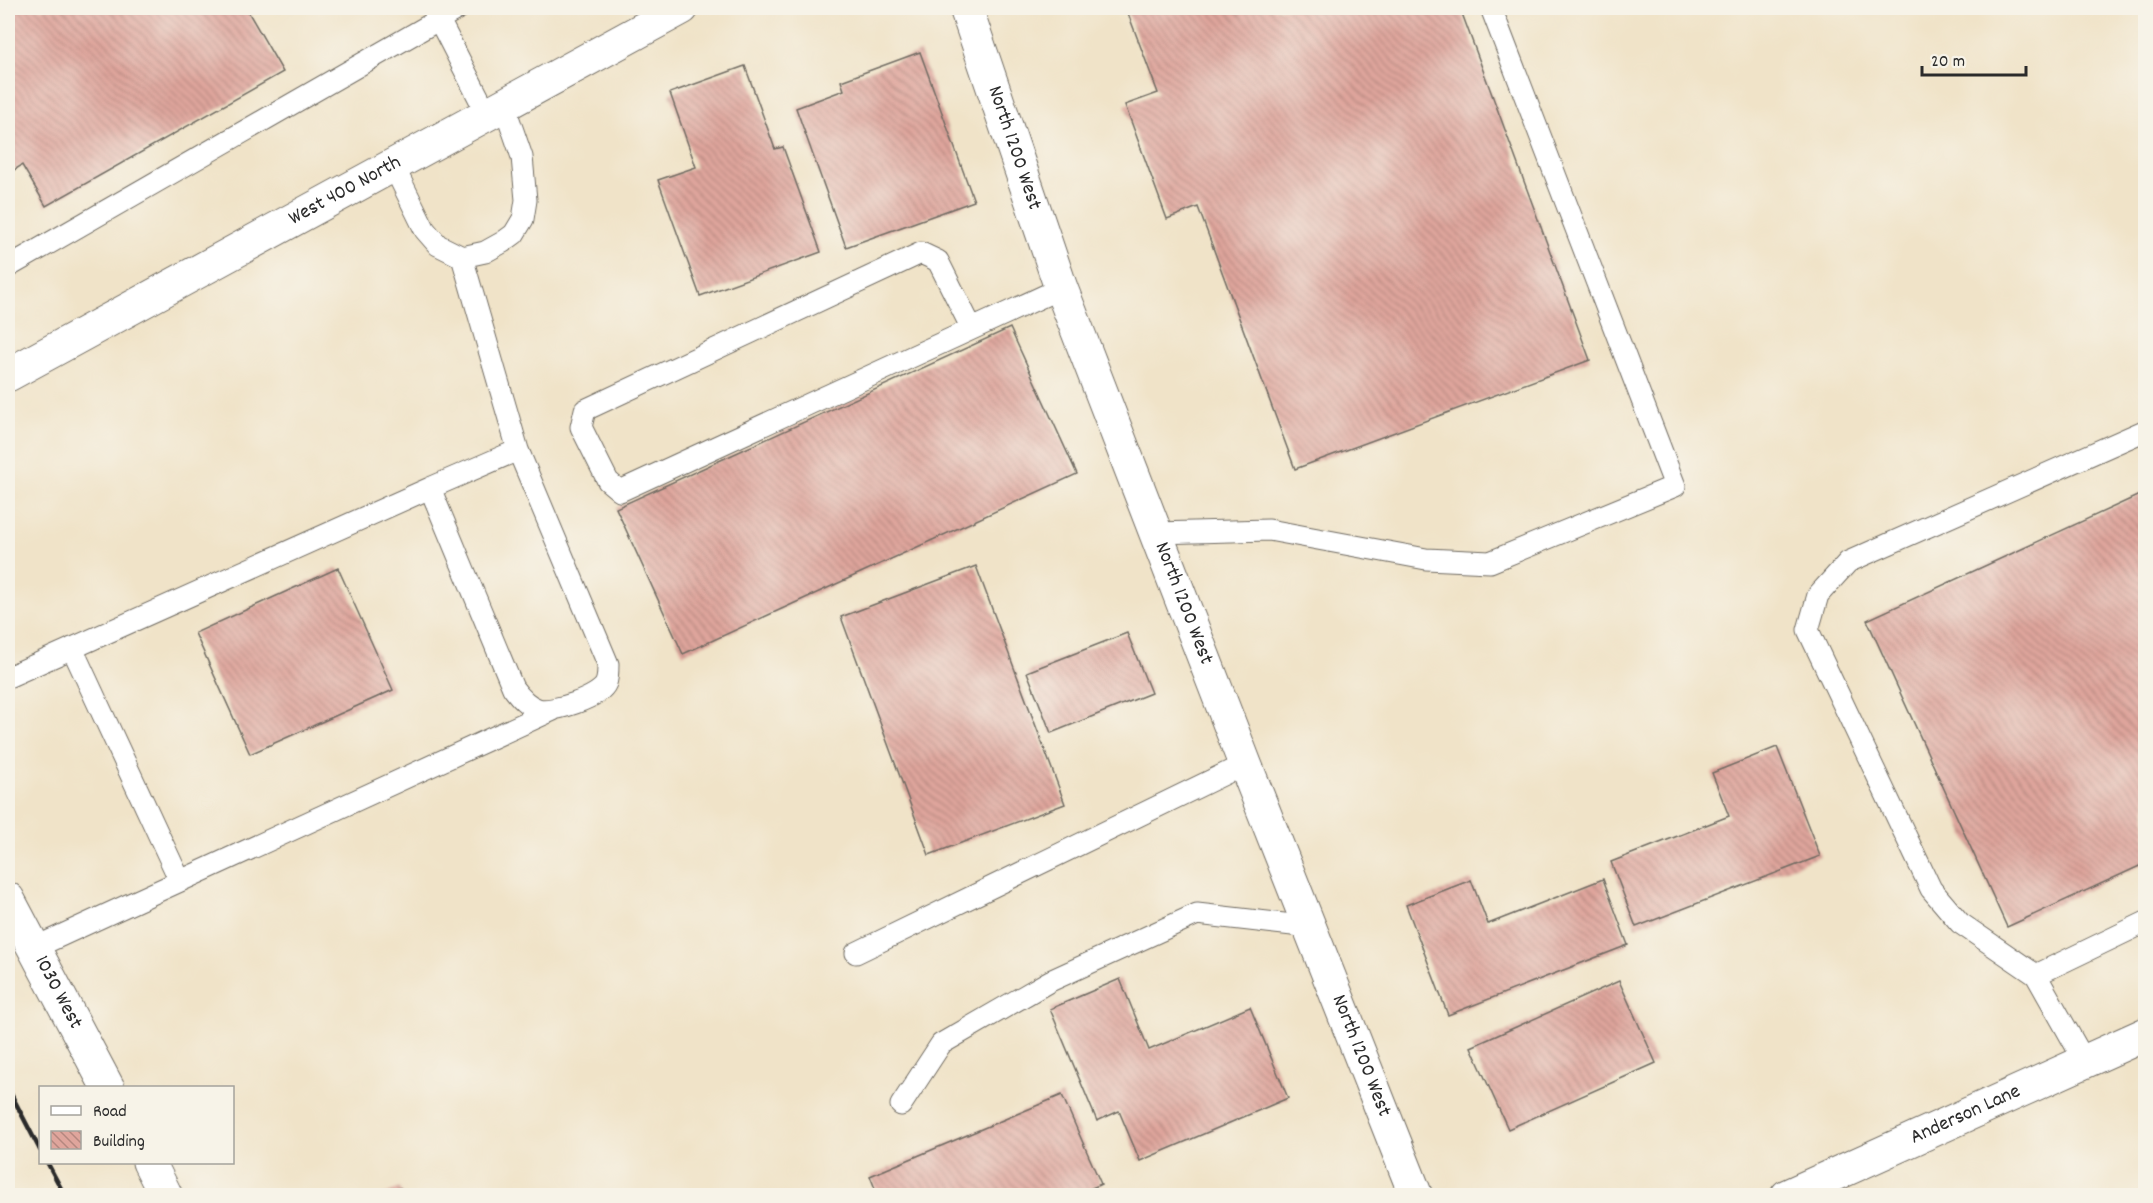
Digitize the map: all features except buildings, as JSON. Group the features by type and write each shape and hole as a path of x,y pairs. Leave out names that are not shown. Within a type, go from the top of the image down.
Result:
{"street":[{"name":"West 400 North","path":"8,375 682,8"},
{"name":"North 1200 West","path":"966,8 1061,288 1245,764 1416,1196"},
{"name":"1030 West","path":"8,899 107,1086"},
{"name":"Anderson Lane","path":"1787,1196 2145,1034"},
{"path":"150,1164 166,1196"}],"lane":[{"path":"8,267 436,13 459,8"},
{"path":"1155,533 1269,530 1426,559 1490,562 1675,486 1491,8"},
{"path":"393,165 425,230 438,245 462,257 485,252 503,242 514,234 523,219 526,200 522,157 496,109 436,13"},
{"path":"972,329 938,261 921,253 585,410 581,427 608,481 620,491 972,329 1061,288"},
{"path":"34,948 554,710 584,699 600,691 606,684 608,664 518,450 462,257"},
{"path":"2085,1062 2036,975 1960,922 1931,889 1808,630 1818,595 1848,562 2145,430"},
{"path":"8,677 518,450"},
{"path":"430,488 513,688 521,699 537,709 554,710"},
{"path":"72,648 180,881"},
{"path":"856,953 1245,764"},
{"path":"902,1105 941,1044 1050,981 1197,914 1310,927"},
{"path":"2036,975 2145,922"}],"railway":[{"path":"8,1088 39,1148"},
{"path":"48,1164 65,1196"}]}
